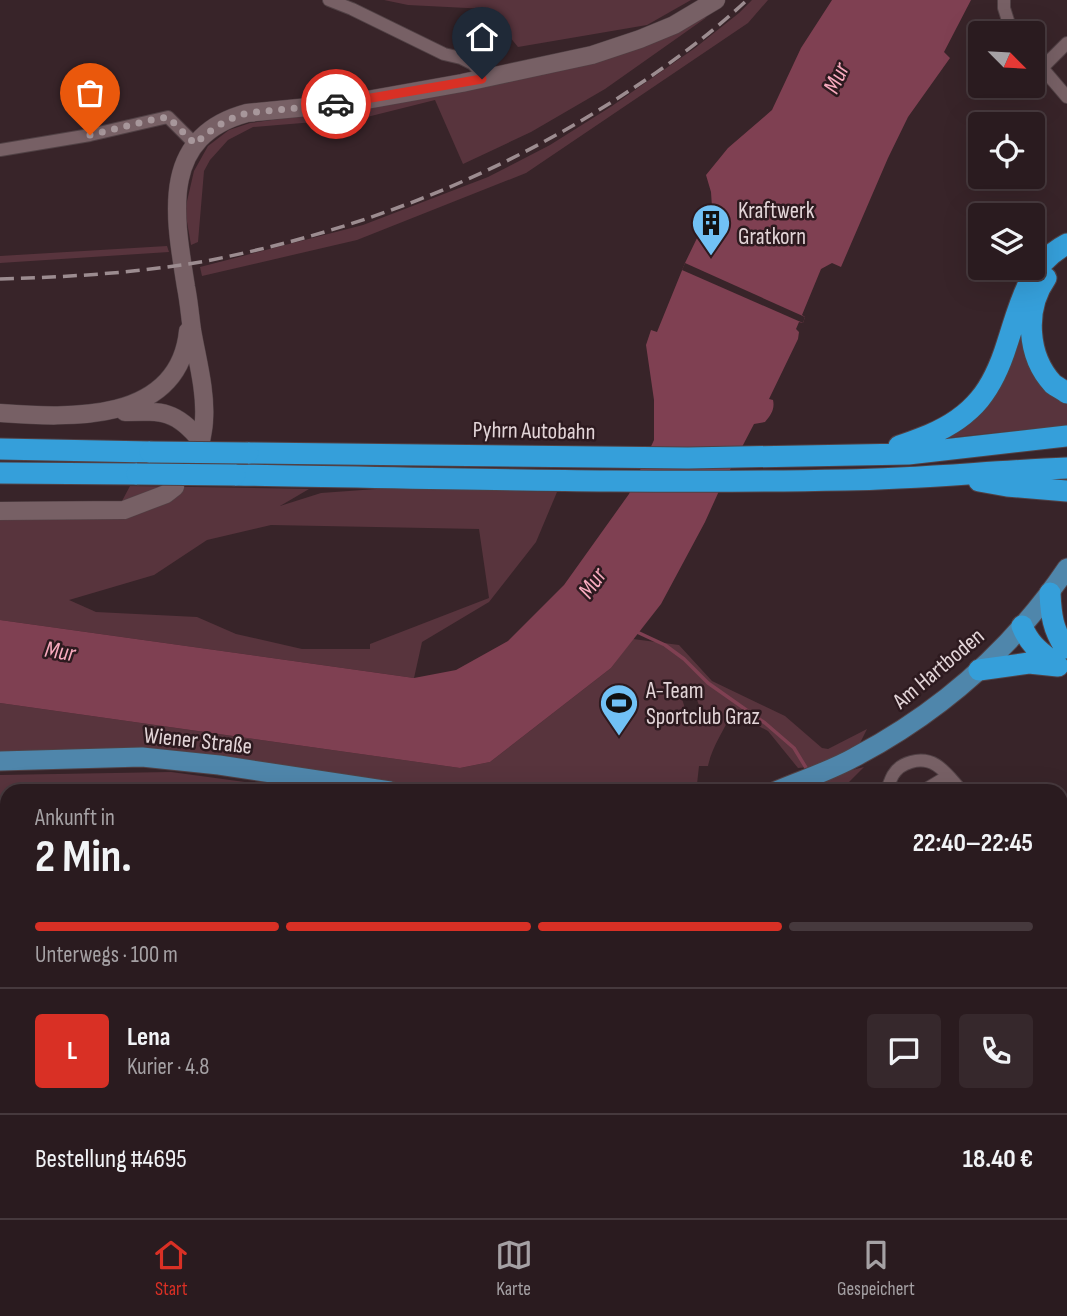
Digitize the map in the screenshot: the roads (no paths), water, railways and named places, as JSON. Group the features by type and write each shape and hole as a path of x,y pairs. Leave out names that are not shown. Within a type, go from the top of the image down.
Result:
{"highway":[{"path":"864,453 907,444 948,427 978,402 996,374 1027,285 1047,258 1067,244"},
{"path":"1067,259 1041,285 1031,319 1032,344 1041,366 1053,384 1067,393"},
{"name":"Pyhrn Autobahn","path":"0,449 688,458 908,454 1067,436"},
{"path":"0,473 845,480 1067,468"},
{"path":"946,476 1007,486 1067,491"},
{"path":"1050,593 1052,622 1064,658"},
{"path":"1022,626 1037,632 1064,658"},
{"path":"979,670 1064,658"}],"main road":[{"path":"0,413 50,416 162,412 182,421 201,442 205,419 202,387 177,228 176,198 178,184 192,148 219,124 247,113 350,103 482,79 592,55 674,25 716,0"},
{"path":"102,413 142,400 163,385 184,352 190,317"},
{"path":"0,511 124,510 166,494 175,487"},
{"name":"Am Hartboden","path":"796,784 852,759 898,733 964,684 1022,626 1067,568"},
{"name":"Wiener Straße","path":"0,761 142,757 219,765 344,784"}],"street":[{"path":"329,0 444,54 461,58 480,72 482,79"},
{"path":"1004,0 1008,21"},
{"path":"1045,65 1067,43"},
{"path":"1045,71 1067,97"},
{"path":"0,150 90,135 168,117 192,148"},
{"path":"891,784 892,776 900,767 920,760 930,761 955,784"},
{"path":"935,784 948,776"}],"water":[{"name":"Mur","path":"832,0 971,0 944,52 950,58 908,117 841,267 832,263 821,269 802,315 805,317 803,323 799,322 796,329 799,332 798,339 769,399 773,400 771,414 765,422 754,424 661,604 611,668 490,762 460,768 0,703 0,620 414,678 456,670 508,641 564,585 629,494 654,440 654,400 646,345 651,330 657,332 685,263 712,207 706,175 728,148 772,110 801,48"}],"waterway":[{"path":"637,632 665,645 708,683 765,723 794,748 808,771"}],"railway":[{"path":"0,279 103,274 206,261 308,237 407,204 502,163 594,113 674,60 747,0"}],"place":[{"name":"Kraftwerk Gratkorn","path":"711,257"},
{"name":"A-Team Sportclub Graz","path":"619,737"}]}
